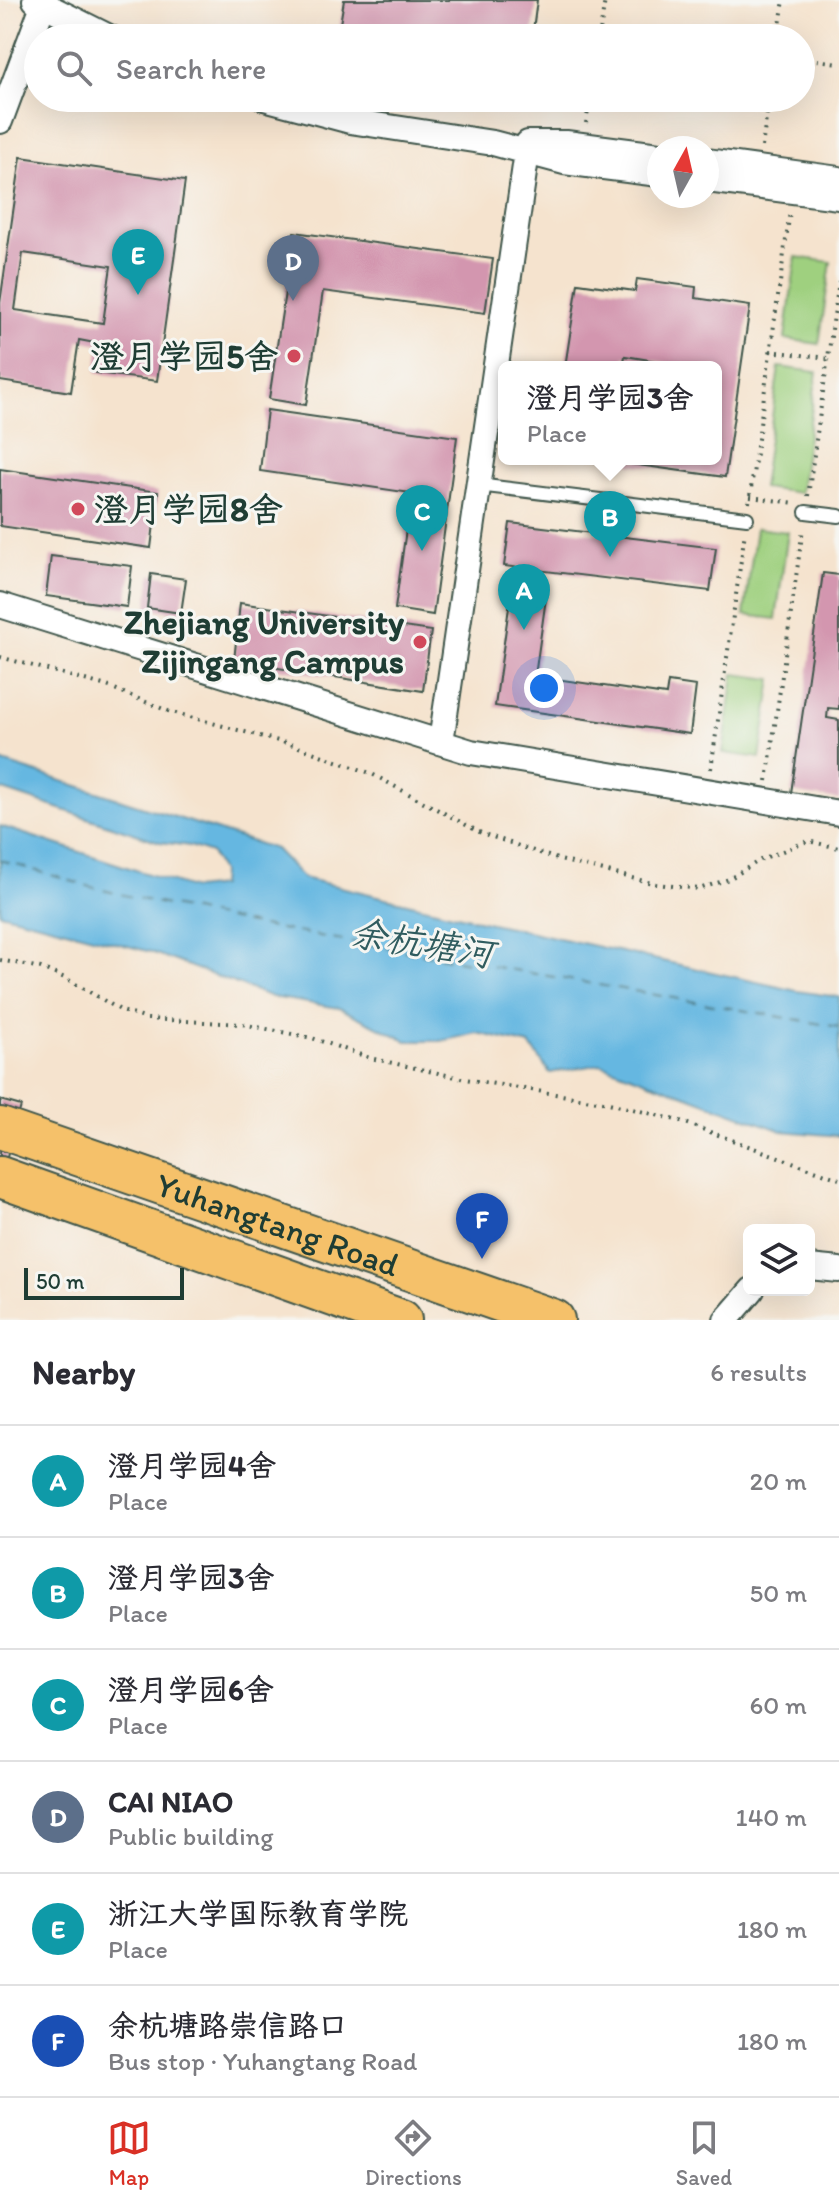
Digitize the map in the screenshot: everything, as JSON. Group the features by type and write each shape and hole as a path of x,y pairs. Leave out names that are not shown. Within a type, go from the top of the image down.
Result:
{"main road":[{"name":"Yuhangtang Road","path":"0,1128 554,1320"},
{"name":"Yuhangtang Road","path":"0,1177 401,1320"}],"street":[{"path":"33,24 41,1 85,24"},
{"path":"0,121 24,51"},
{"path":"316,112 350,121 493,143 564,162 647,172"},
{"path":"493,143 566,143 647,153"},
{"path":"441,742 527,152"},
{"path":"719,163 839,179"},
{"path":"719,182 839,197"},
{"path":"0,605 471,752 839,813"},
{"path":"815,1268 839,1270"},
{"path":"726,1320 747,1296"}],"lane":[{"path":"478,485 747,518"},
{"path":"806,512 839,516"}],"path":[{"path":"601,24 605,0"},
{"path":"780,24 784,0"},
{"path":"815,60 839,63"},
{"path":"758,168 767,112"},
{"path":"708,791 793,191"},
{"path":"750,497 807,505 839,281"},
{"path":"770,351 827,358"},
{"path":"764,800 806,512"},
{"path":"0,657 107,686 168,711 293,745 370,773 481,833 560,860 656,884 699,889 729,879 762,859 808,841 839,848"},
{"path":"0,960 41,968 67,979 122,1011 147,1019 242,1024 312,1038 370,1058 465,1079 609,1103 692,1125 839,1179"}],"green space":[{"path":"796,257 831,262 819,344 785,339"},
{"path":"779,367 817,372 800,493 762,488"},
{"path":"756,528 788,532 776,619 744,615"},
{"path":"734,674 772,679 760,758 723,753"}],"water":[{"name":"余杭塘河","path":"0,761 275,849 303,878 797,991 839,997 839,1136 782,1131 601,1064 550,1073 530,1045 477,1033 441,1041 407,1041 339,1008 272,997 151,952 0,913 0,826 194,889 220,886 221,872 211,853 190,846 160,842 0,789"}],"building":[{"path":"344,0 537,0 534,24 340,24"},
{"path":"21,157 185,181 157,381 96,373 100,344 79,340 71,392 0,381 0,303","holes":["23,253 111,266 103,323 15,310"]},
{"name":"澄月学园5舍","path":"294,232 493,259 485,313 323,291 306,405 269,399"},
{"path":"637,279 696,287 695,298 750,306 725,477 638,465 722,465 722,361 656,361 625,356 624,361 566,361 578,283 635,291"},
{"path":"267,410 457,437 433,615 395,609 411,493 260,471"},
{"name":"澄月学园8舍","path":"0,469 158,492 151,548 0,526"},
{"path":"510,523 716,548 710,591 504,566"},
{"path":"51,556 132,566 127,607 46,596"},
{"path":"823,573 839,575 839,709 828,708 827,718 839,720 839,800 791,793"},
{"path":"151,574 186,579 181,613 147,608"},
{"path":"513,579 548,584 535,676 666,695 668,682 696,686 690,734 495,706"},
{"path":"240,603 431,631 423,691 234,661"},
{"path":"0,1100 21,1106 1,1179 0,1179"}],"ferry route":[{"path":"0,860 98,889 245,923 839,1027"}],"place":[{"name":"浙江大学国际教育学院","path":"138,295"},
{"name":"CAI NIAO","path":"293,301"},
{"name":"澄月学园5舍","path":"294,356"},
{"name":"澄月学园8舍","path":"78,509"},
{"name":"澄月学园6舍","path":"422,551"},
{"name":"澄月学园3舍","path":"610,557"},
{"name":"澄月学园4舍","path":"524,630"},
{"name":"Zhejiang University Zijingang Campus","path":"420,642"},
{"name":"余杭塘路崇信路口","path":"482,1259"}]}
